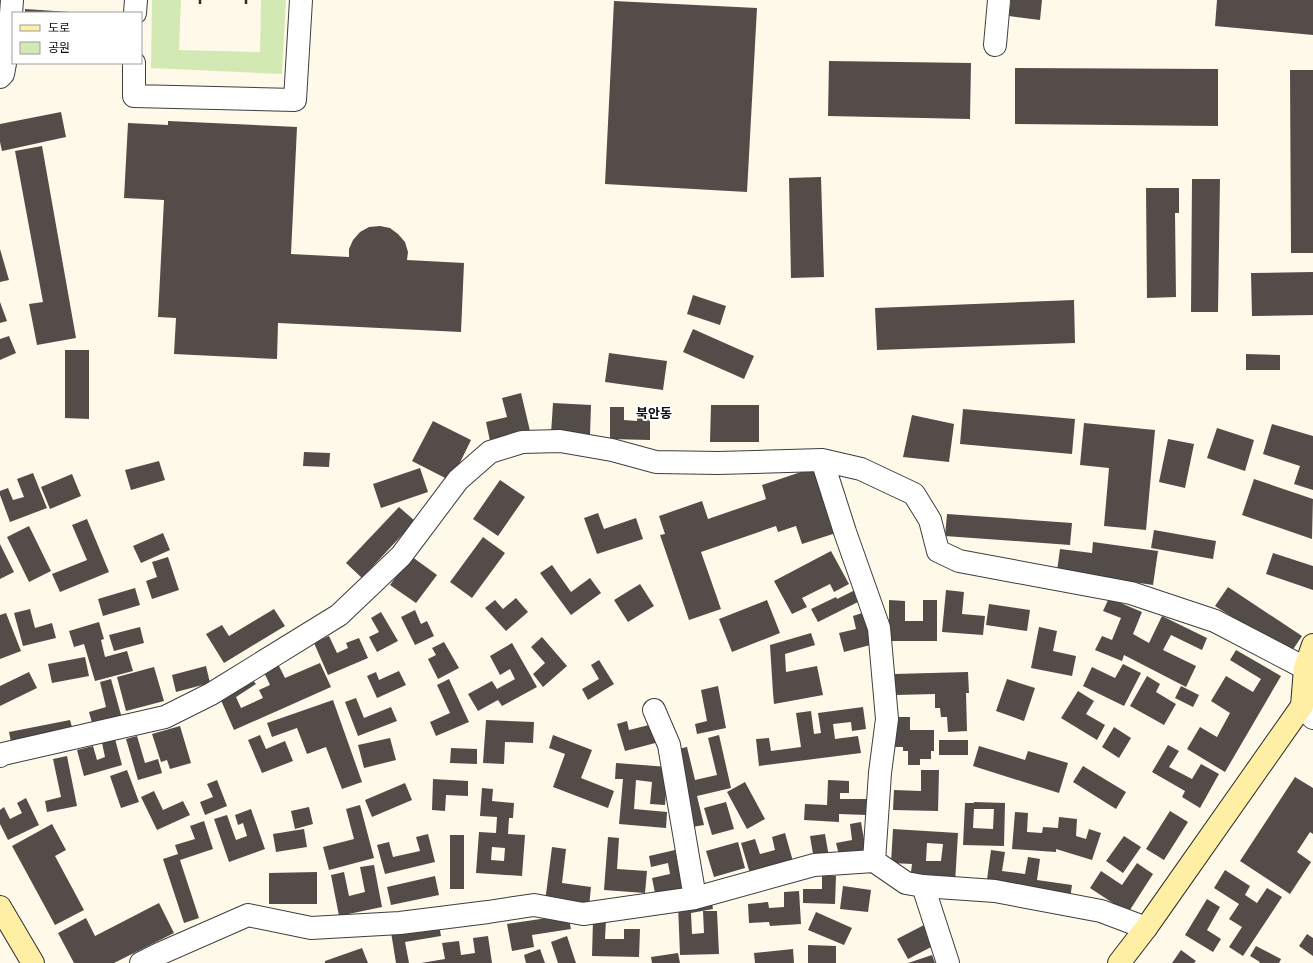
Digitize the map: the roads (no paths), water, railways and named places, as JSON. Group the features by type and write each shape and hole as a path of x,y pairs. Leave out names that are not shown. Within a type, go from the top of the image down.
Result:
{"main road":[{"path":"1119,963 1307,712 1305,668 1313,645"},
{"path":"0,907 33,963"}],"street":[{"path":"0,77 3,74 9,42 12,0"},
{"path":"135,12 136,0"},
{"path":"134,64 134,96 295,100 301,0"},
{"path":"995,45 1000,0"},
{"path":"1,752 165,717 211,694 339,614 401,556 458,480 490,452 522,442 560,441 612,450 656,462 718,463 822,460 861,469 914,494 930,520 938,551 959,561 1131,593 1215,621 1305,668"},
{"path":"822,460 845,532 879,628 887,719 880,773 874,861"},
{"path":"654,710 669,746 695,898"},
{"path":"141,963 248,915 311,928 400,923 534,905 583,914 695,898 814,865 874,861 906,883 923,886 995,891 1101,911 1146,928"},
{"path":"923,886 948,963"}],"district":[{"name":"북안동","path":"654,413"}]}
